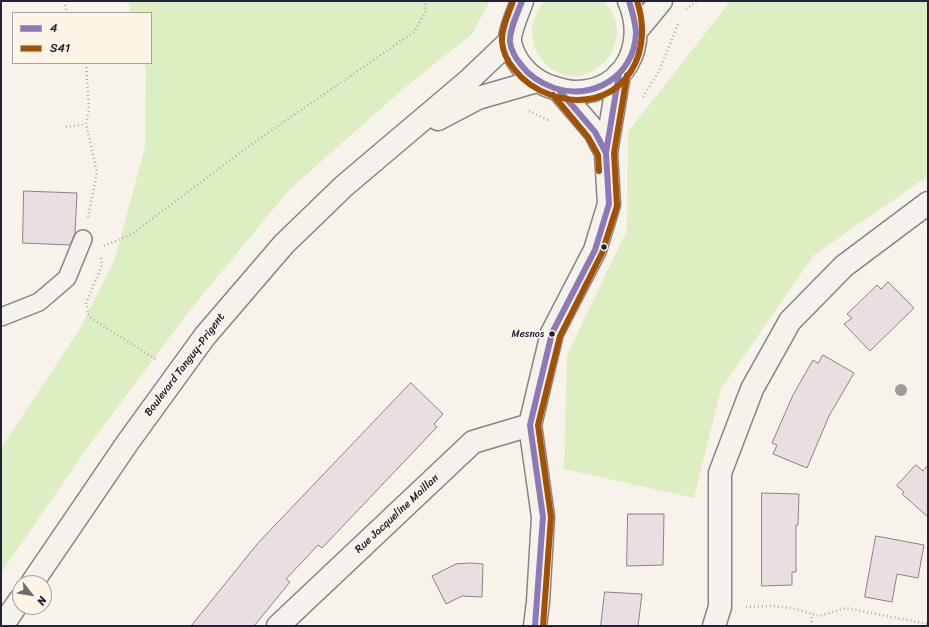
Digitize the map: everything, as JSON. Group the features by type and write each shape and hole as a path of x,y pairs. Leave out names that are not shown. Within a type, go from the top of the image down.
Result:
{"street":[{"path":"522,1 510,41 518,62 537,81 559,90 575,92 591,90 606,84 619,74 631,56 635,46 637,30 635,13 629,1"},
{"path":"637,30 661,1"},
{"name":"Boulevard Tanguy-Prigent","path":"37,575 128,442 205,336 284,244 344,186 468,82 510,41"},
{"path":"535,626 538,602 543,517 530,425 552,333 595,250 609,204 606,153 619,74"},
{"name":"Boulevard Tanguy-Prigent","path":"401,138 478,98 537,81"},
{"path":"559,90 594,132 606,153"},
{"path":"714,626 720,608 720,473 752,389 790,322 844,266 928,203"},
{"name":"Rue Jacqueline Maillan","path":"278,626 473,442 530,425"},
{"path":"2,626 12,612"}],"lane":[{"path":"1,317 39,302 67,278 83,239"}],"path":[{"path":"64,1 67,12"},
{"path":"100,248 132,234 249,146 414,32 426,11 425,1"},
{"path":"86,64 89,109 86,124 98,172 83,239 100,248"},
{"path":"66,127 86,124"},
{"path":"100,248 102,265 86,303 89,317 159,361"},
{"path":"773,606 792,608 819,616 846,608 928,624"},
{"path":"811,626 812,614"}],"green space":[{"path":"128,1 490,1 472,34 403,89 289,190 186,315 88,447 1,573 1,448 79,330 115,259 145,147 146,71 144,64 152,64 152,12 131,12"},
{"path":"545,1 604,1 614,17 617,33 614,48 605,61 593,71 579,76 563,75 548,66 540,57 534,44 532,29 536,14"},
{"path":"735,1 928,1 928,176 814,255 721,389 694,498 564,469 567,355 627,230 628,132 729,3"}],"building":[{"path":"24,191 77,193 75,233 70,245 23,243"},
{"path":"888,282 914,308 870,351 844,324 852,318 847,314 877,285 881,289"},
{"path":"823,355 854,373 829,416 807,468 773,454 777,445 772,443 793,395 813,360 818,363"},
{"path":"411,383 443,414 434,424 437,427 322,548 318,545 286,579 290,582 254,626 191,626 258,543"},
{"path":"916,465 923,471 928,465 928,517 902,494 904,492 897,486"},
{"path":"762,493 799,494 798,525 796,525 796,572 792,572 792,585 762,586"},
{"path":"628,514 664,514 663,565 627,566"},
{"path":"876,536 924,545 918,578 897,574 892,602 865,597"},
{"path":"456,564 483,564 482,597 462,596 446,604 432,576"},
{"path":"605,592 642,594 638,626 601,626"}],"transit line":[{"name":"S41","path":"513,1 504,26 502,37 503,49 506,57 518,74 535,88 551,95 574,100 594,98 612,91 626,79 635,63 641,44 642,23 637,1"},
{"name":"4","path":"522,1 512,26 510,37 514,54 525,70 536,79 554,88 569,91 583,91 597,88 609,82 628,62 634,49 636,34 635,21 629,1"},
{"name":"4","path":"535,626 543,517 530,425 552,333 595,250 609,204 606,153 619,74"},
{"name":"S41","path":"543,626 551,517 538,425 560,336 602,253 617,206 614,153 627,75"},
{"name":"4","path":"559,90 595,132 606,153 607,171"},
{"name":"S41","path":"553,95 588,137 598,155 599,171"}],"place":[{"name":"Mesnos","path":"552,334"}]}
